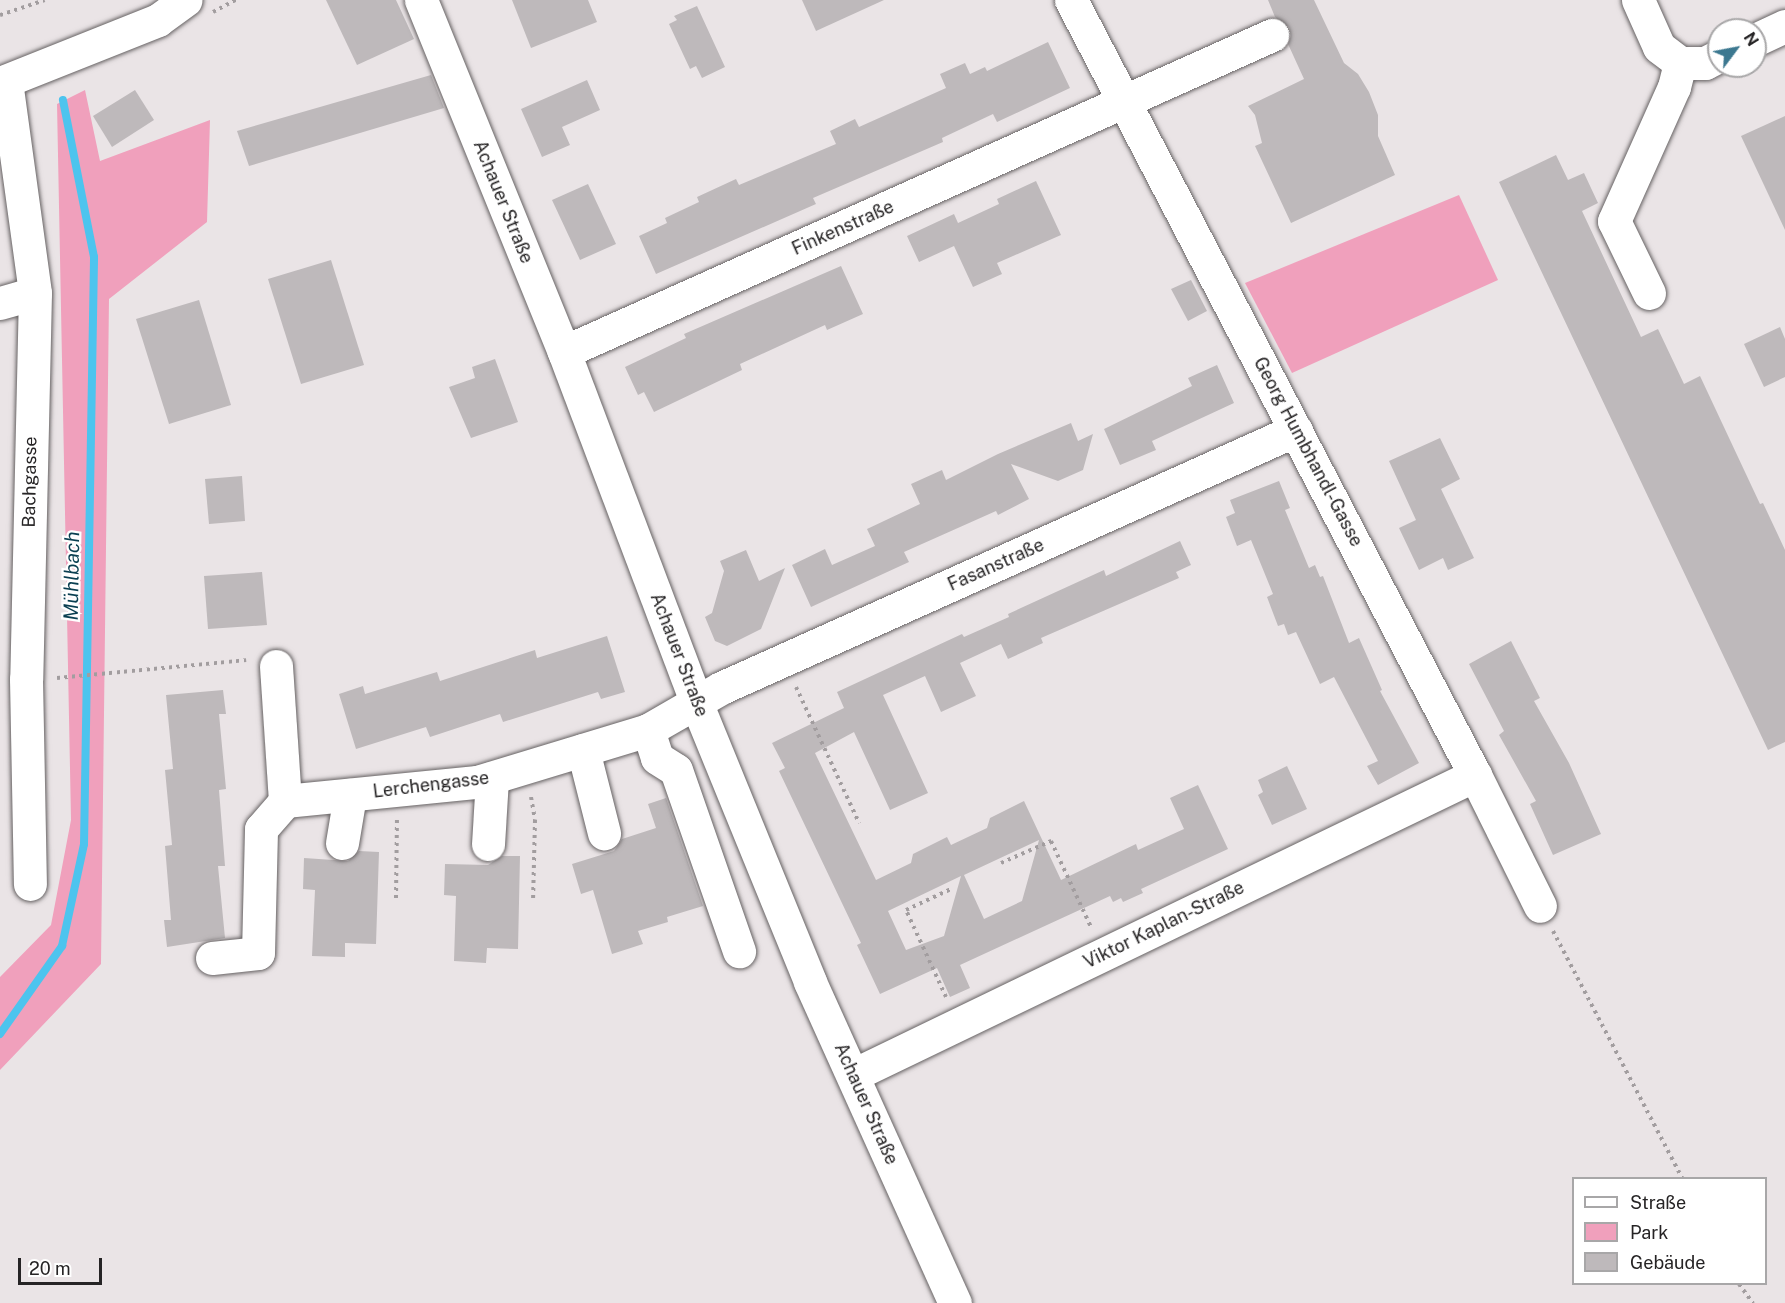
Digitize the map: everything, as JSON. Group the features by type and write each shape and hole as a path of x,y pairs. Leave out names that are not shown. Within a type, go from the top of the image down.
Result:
{"street":[{"path":"3,82 158,20 186,0"},
{"name":"Achauer Straße","path":"422,0 564,352 696,702 810,982 955,1303"},
{"name":"Georg Humbhandl-Gasse","path":"1071,0 1475,775 1540,906"},
{"path":"1638,0 1659,47 1680,63 1707,62"},
{"path":"1767,34 1785,26"},
{"name":"Finkenstraße","path":"564,352 1272,36"},
{"path":"1648,293 1614,221 1674,87 1680,63"},
{"name":"Bachgasse","path":"3,82 35,293 13,683 30,884"},
{"path":"0,303 35,293"},
{"name":"Fasanstraße","path":"696,702 783,660 1296,430"},
{"path":"212,958 258,952 261,829 285,801 276,666"},
{"name":"Lerchengasse","path":"285,801 477,782 648,730 696,702"},
{"path":"648,730 657,758 676,770 739,951"},
{"path":"583,750 604,833"},
{"name":"Viktor Kaplan-Straße","path":"853,1075 1475,775"},
{"path":"488,844 492,778"},
{"path":"342,843 350,795"}],"path":[{"path":"0,15 45,0"},
{"path":"62,677 249,659 276,666"},
{"path":"783,660 859,823"},
{"path":"526,767 535,820 533,900"},
{"path":"396,898 398,790"},
{"path":"1001,863 1051,841 1103,955"},
{"path":"951,889 906,910 959,1025"},
{"path":"1540,906 1681,1177"},
{"path":"1739,1285 1753,1303"}],"green space":[{"path":"85,90 100,161 210,120 207,222 109,299 101,964 0,1070 0,977 51,925 71,820 57,104"},
{"path":"1459,195 1498,280 1292,373 1245,283"}],"building":[{"path":"326,0 396,0 414,39 357,65"},
{"path":"512,0 588,0 597,22 531,48"},
{"path":"802,0 884,0 816,31"},
{"path":"1268,0 1314,0 1344,63 1358,74 1369,92 1378,115 1378,136 1395,175 1291,223 1255,146 1262,143 1255,115 1248,106 1304,79 1288,44 1291,36 1289,27 1275,17"},
{"path":"697,6 725,67 702,78 696,66 690,69 669,24 677,20 674,16"},
{"path":"1048,42 1070,88 997,122 993,114 942,138 943,142 813,198 816,204 656,274 639,236 667,223 665,218 699,202 697,197 736,179 739,185 836,144 830,131 855,119 859,127 946,88 940,74 965,63 970,74 985,67 987,71"},
{"path":"431,75 444,108 249,166 237,131"},
{"path":"587,80 600,110 562,127 570,145 542,157 521,109"},
{"path":"135,90 154,120 112,147 93,116"},
{"path":"1785,116 1785,230 1741,136"},
{"path":"1556,155 1568,180 1584,173 1598,203 1582,211 1641,337 1658,329 1684,384 1700,376 1760,504 1763,503 1785,550 1785,742 1768,750 1499,182"},
{"path":"1036,181 1061,235 997,263 1002,274 973,287 954,246 919,262 907,236 954,214 958,223 999,204 997,199"},
{"path":"588,184 616,244 580,260 552,200"},
{"path":"331,260 364,365 301,384 268,279"},
{"path":"841,266 863,314 827,330 825,325 740,364 742,370 654,412 644,392 638,395 625,367 686,338 684,334"},
{"path":"1191,280 1207,311 1188,321 1171,289"},
{"path":"199,300 231,405 169,424 136,319"},
{"path":"1780,327 1785,339 1785,377 1764,387 1744,344"},
{"path":"495,359 518,422 471,438 449,387 475,378 472,367"},
{"path":"1217,365 1234,403 1152,441 1156,450 1120,465 1104,429 1192,386 1188,378"},
{"path":"1071,423 1078,441 1093,434 1083,470 1058,481 1011,464 1029,499 998,515 996,511 904,552 909,562 811,607 792,565 825,549 832,565 875,546 867,529 920,504 911,484 942,470 946,480 998,454"},
{"path":"1440,438 1460,479 1441,489 1474,558 1448,570 1443,558 1419,570 1399,528 1416,520 1389,461"},
{"path":"242,476 245,521 209,524 205,479"},
{"path":"1279,481 1290,508 1285,510 1309,568 1315,565 1320,577 1323,576 1349,643 1359,638 1382,690 1380,691 1419,763 1378,785 1367,766 1378,761 1334,677 1320,684 1296,632 1288,635 1284,624 1278,626 1267,597 1273,594 1251,540 1237,546 1226,517 1235,513 1230,500"},
{"path":"1180,541 1191,565 1176,572 1179,578 1041,638 1043,643 1008,659 1001,644 960,663 976,696 941,712 925,676 883,695 928,793 890,810 854,732 815,753 876,880 911,863 913,854 947,837 951,845 987,828 990,818 1024,801 1061,880 1136,844 1138,850 1184,829 1170,798 1198,785 1228,849 1141,889 1143,893 1123,902 1121,898 1113,902 1110,896 960,965 970,988 950,997 937,968 880,994 857,945 861,943 779,771 785,768 772,743 844,708 837,692 962,634 964,637 1009,617 1008,614 1104,570 1106,576","holes":["1039,840 1022,901 984,919 964,875","961,876 944,936 906,950 888,911"]},
{"path":"746,550 759,581 785,568 761,629 727,646 715,641 705,617 712,613 724,571 720,561"},
{"path":"262,572 267,625 208,629 204,576"},
{"path":"607,636 625,692 601,699 598,692 503,722 500,714 430,737 426,727 356,749 339,694 363,686 365,694 437,672 440,681 535,650 537,658"},
{"path":"1511,641 1540,698 1534,701 1569,763 1601,834 1553,855 1530,804 1536,801 1499,735 1504,731 1469,664"},
{"path":"223,690 226,714 219,714 226,789 219,790 225,866 218,866 225,938 167,947 164,920 171,920 165,846 172,845 165,770 173,769 166,695"},
{"path":"1287,766 1307,809 1272,825 1258,795 1263,792 1258,780"},
{"path":"666,798 703,906 667,917 668,922 638,931 643,944 612,954 593,890 581,894 572,864 614,851 622,839 656,828 648,804"},
{"path":"359,851 379,852 376,944 345,943 345,957 312,956 315,890 303,889 304,858 348,861"},
{"path":"502,856 520,856 518,949 487,948 486,963 454,961 456,896 444,895 445,864 488,865"}],"waterway":[{"name":"Mühlbach","path":"0,1034 62,946 84,844 94,257 63,100"}]}
